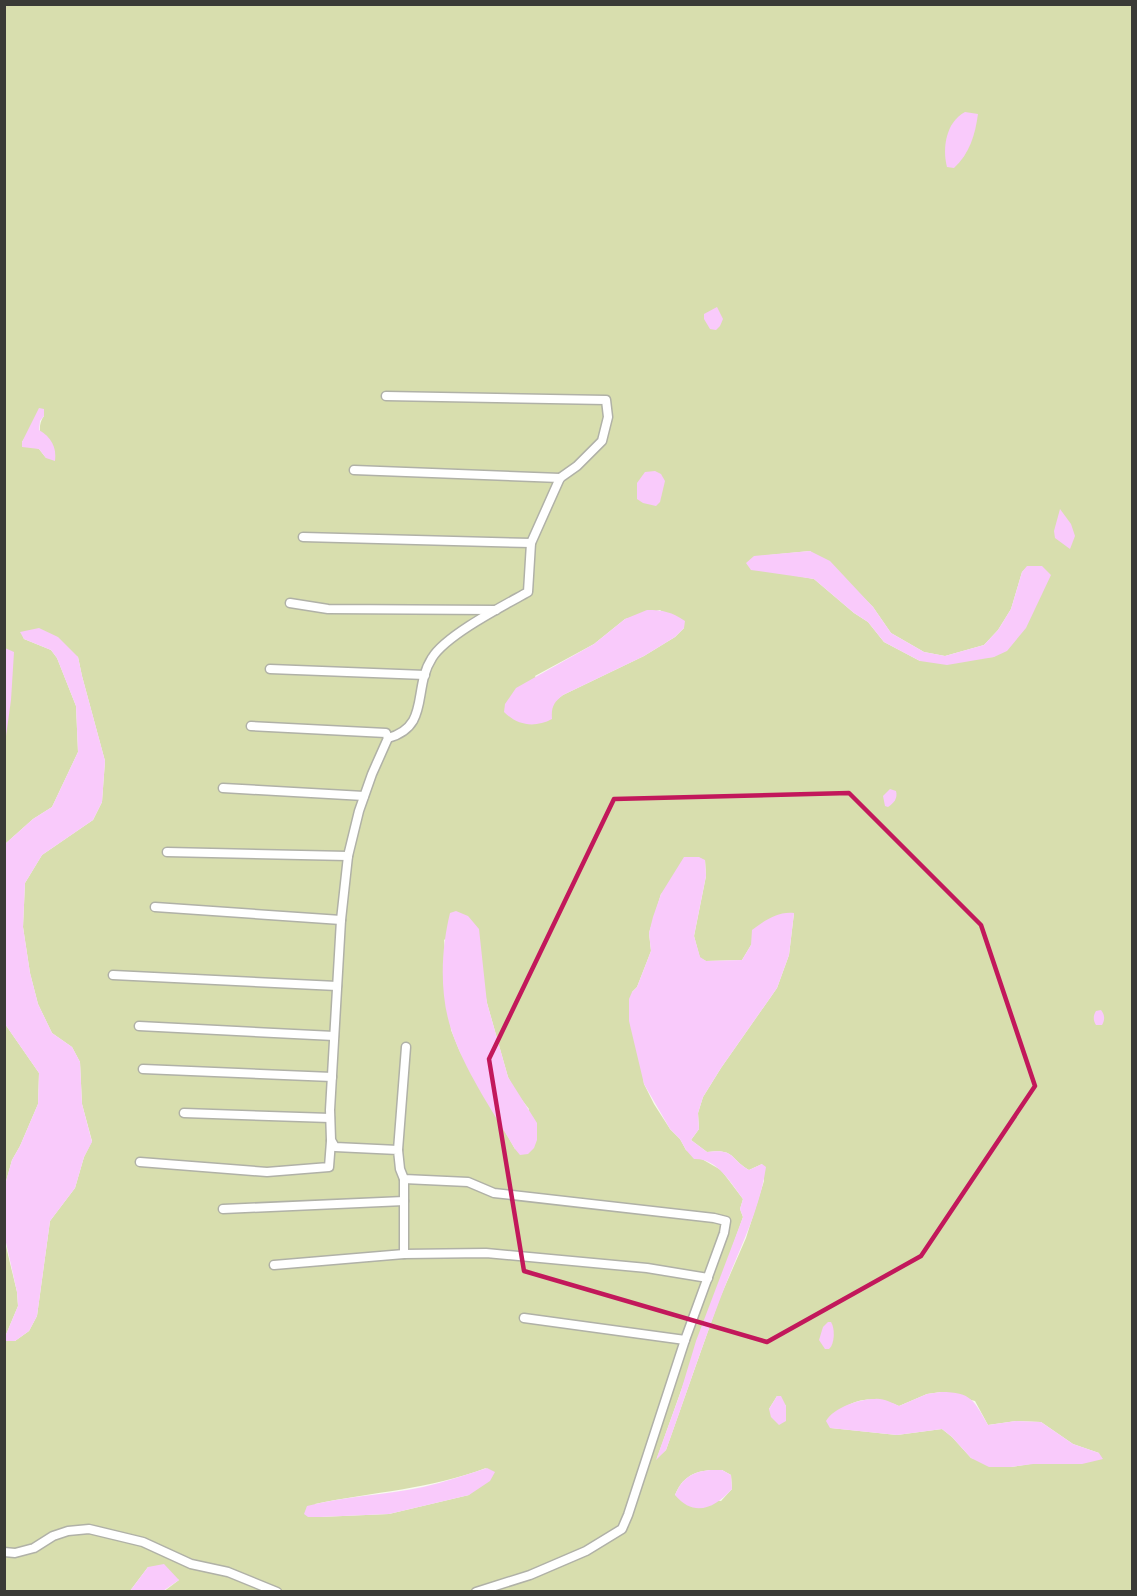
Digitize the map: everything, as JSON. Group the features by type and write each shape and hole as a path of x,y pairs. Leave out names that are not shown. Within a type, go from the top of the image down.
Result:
{"street":[{"path":"386,396 606,400 608,417 602,441 578,466 560,478 531,543 528,592 461,632 438,651 432,658 425,675 416,715 411,726 400,735 388,738"},
{"path":"354,470 560,478"},
{"path":"303,537 531,543"},
{"path":"290,603 328,609 498,610"},
{"path":"270,669 425,675"},
{"path":"140,1162 267,1172 329,1167 341,920 348,856 364,796 388,738 386,733 251,726"},
{"path":"223,788 364,796"},
{"path":"167,852 348,856"},
{"path":"154,907 341,920"},
{"path":"112,975 337,986"},
{"path":"139,1026 334,1036"},
{"path":"404,1254 404,1179 398,1150 406,1047"},
{"path":"143,1069 332,1077"},
{"path":"184,1113 330,1118"},
{"path":"331,1140 335,1147 398,1150"},
{"path":"404,1179 468,1182 495,1193 726,1221 724,1233 685,1340 622,1529 586,1551 530,1575 476,1592"},
{"path":"223,1209 404,1201"},
{"path":"274,1265 404,1254 486,1253 646,1268 708,1278"},
{"path":"524,1318 685,1340"},
{"path":"4,1552 15,1553 34,1548 68,1530 89,1529 143,1542 191,1564 228,1572 277,1592"}],"highlighted area":[{"path":"849,793 981,925 1035,1086 921,1256 767,1342 524,1271 489,1059 614,799"}],"green space":[{"path":"4,5 1132,5 1132,1591 163,1592 179,1580 148,1567 130,1591 5,1591 5,1341 15,1341 29,1331 37,1316 50,1221 75,1188 84,1157 92,1141 82,1104 80,1062 72,1047 52,1033 38,1004 30,973 23,927 25,883 42,855 93,820 102,802 105,761 78,657 21,632 24,639 51,650 57,658 76,706 78,752 52,807 33,819 5,844","holes":["44,409 40,431 46,458 39,449 22,442","810,551 873,607 891,633 924,652 945,656 984,645 998,630 1011,609 1022,572 1027,567 994,657 920,661 884,642 868,622 814,579 786,574 769,555","660,610 684,628 675,637 644,656 563,695 555,701 551,710 535,676 594,644 625,619","705,860 706,876 694,936 700,958 706,961 742,960 751,945 794,913 789,955 777,988 703,1097 698,1113 699,1129 691,1140 707,1152 728,1153 749,1170 762,1164 764,1181 746,1238 719,1300 666,1450 657,1458 743,1217 740,1209 743,1199 721,1170 686,1150 654,1104 644,1084 632,992 637,987 651,951 649,933 661,894","444,939 484,988 508,1077 515,1091 529,1109 515,1149 460,1052 451,1030","941,1392 975,1401 988,1425 1016,1421 1041,1422 1073,1444 1099,1453 1011,1467 971,1458 942,1429 897,1435 831,1428 841,1410 850,1404 871,1399 899,1406 927,1394","777,1396 786,1406 786,1421 769,1409","486,1468 469,1495 389,1514 320,1517 315,1504 423,1485","722,1470 731,1475 732,1489 721,1501 675,1495 684,1480 693,1474"]},
{"path":"5,1024 39,1073 38,1104 12,1160 5,1185"},
{"path":"4,1238 17,1292 18,1306 5,1337"}],"shaded area":[{"path":"965,112 978,114 973,136 960,162 954,168 947,167 945,144 947,136 953,122"},
{"path":"717,307 723,319 716,330 710,329 704,319 704,314"},
{"path":"39,408 44,409 44,416 40,421 39,430 52,443 55,461 46,458 39,449 22,447 22,442"},
{"path":"655,471 661,474 665,481 660,502 656,506 637,499 637,483 645,472"},
{"path":"1060,509 1071,524 1075,536 1070,549 1055,538 1054,531"},
{"path":"810,551 830,561 873,607 891,633 924,652 945,656 984,645 998,630 1011,609 1022,572 1027,566 1042,566 1051,575 1026,628 1007,651 994,657 947,665 920,661 884,642 868,622 814,579 751,570 746,563 754,556"},
{"path":"647,610 676,615 685,621 684,628 675,637 644,656 563,695 554,705 552,719 546,722 521,723 504,712 505,704 516,688 594,644 625,619"},
{"path":"39,628 58,637 78,657 105,761 102,802 93,820 42,855 25,883 23,927 30,973 38,1004 52,1033 72,1047 80,1062 82,1104 92,1142 84,1157 75,1188 50,1221 37,1316 29,1331 15,1341 5,1341 18,1306 5,1238 5,1185 12,1160 38,1104 39,1073 5,1024 5,844 33,819 52,807 78,752 76,706 57,658 51,650 24,639 20,632"},
{"path":"5,648 14,652 5,743"},
{"path":"890,789 896,791 896,796 894,802 888,807 885,806 883,796"},
{"path":"684,857 699,857 705,860 706,876 694,936 700,957 706,961 742,960 751,945 752,930 777,915 794,913 789,955 777,988 703,1097 698,1113 699,1129 691,1140 707,1152 728,1153 749,1170 762,1164 766,1167 752,1219 725,1285 666,1450 656,1460 696,1341 743,1217 740,1209 743,1199 728,1179 710,1163 694,1159 670,1129 644,1084 629,1021 629,999 637,987 651,951 649,933 653,917 661,894"},
{"path":"456,911 468,916 479,929 487,1003 508,1077 537,1123 537,1140 534,1148 528,1154 520,1155 515,1149 472,1077 452,1032 443,988 443,957 450,913"},
{"path":"1101,1010 1104,1021 1102,1025 1096,1025 1094,1015 1096,1011"},
{"path":"831,1322 834,1332 831,1347 825,1349 819,1340 823,1327"},
{"path":"941,1392 966,1396 975,1404 988,1425 1016,1421 1041,1422 1073,1444 1099,1453 1103,1459 1082,1464 989,1467 971,1458 942,1429 897,1435 830,1428 826,1421 841,1408 862,1400 881,1399 899,1406 927,1394"},
{"path":"777,1396 781,1396 786,1406 786,1421 779,1425 771,1417 769,1409"},
{"path":"487,1468 495,1472 490,1481 469,1495 389,1514 308,1517 304,1514 307,1506 423,1487"},
{"path":"710,1470 722,1470 731,1475 732,1489 719,1501 704,1508 697,1508 682,1502 675,1495 688,1477"},
{"path":"164,1564 179,1580 163,1591 130,1591 148,1567"}]}
